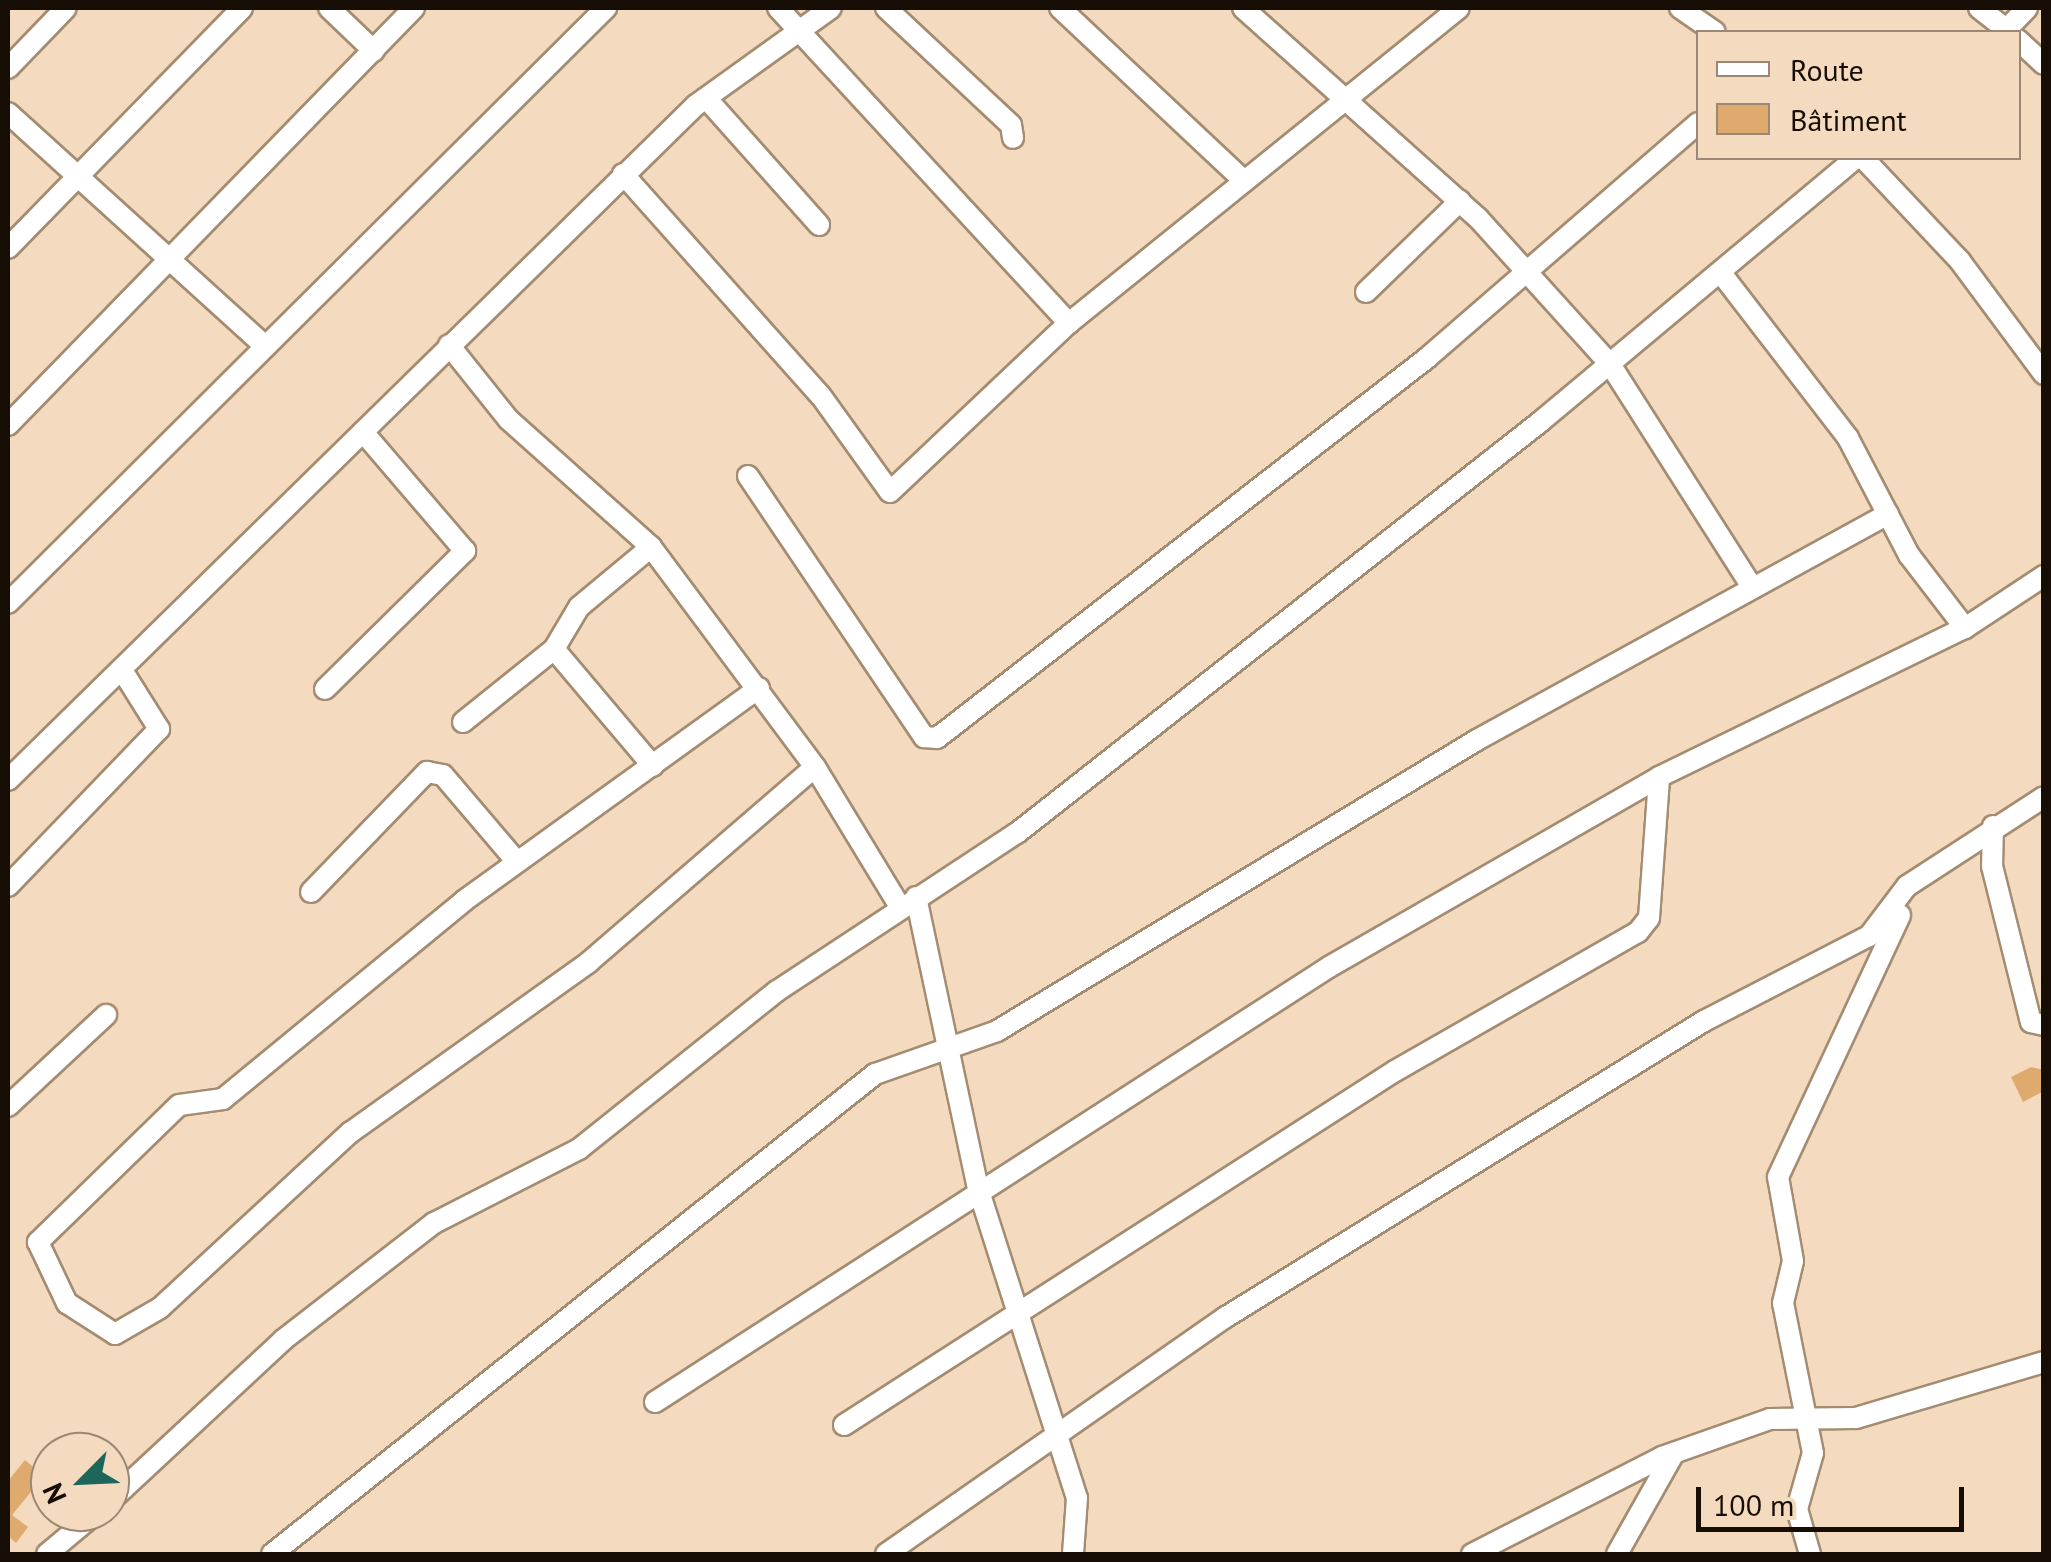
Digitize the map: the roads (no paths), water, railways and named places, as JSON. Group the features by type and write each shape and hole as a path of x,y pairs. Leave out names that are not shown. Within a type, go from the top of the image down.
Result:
{"street":[{"path":"8,68 66,8"},
{"path":"8,248 242,8"},
{"path":"330,8 374,51"},
{"path":"8,425 167,266 414,8"},
{"path":"8,603 606,8"},
{"path":"778,8 796,33 1069,323"},
{"path":"8,780 624,174 706,98 831,8"},
{"path":"886,8 1011,125 1013,138"},
{"path":"1060,8 1244,181"},
{"path":"1243,8 1266,15 1344,98 1460,201 1610,364 1752,587"},
{"path":"624,174 821,396 890,492 1069,323 1459,8"},
{"path":"1680,8 1712,30"},
{"path":"1979,8 2005,30"},
{"path":"2013,30 2028,8"},
{"path":"2021,44 2044,64"},
{"path":"706,98 819,225"},
{"path":"8,113 167,266 264,345"},
{"path":"748,476 924,737 937,738 1525,274 1696,125"},
{"path":"130,1482 283,1340 434,1223 578,1149 908,902 1017,833 1610,364 1858,160"},
{"path":"1862,160 1960,261 2036,350 2044,374"},
{"path":"1366,292 1460,201"},
{"path":"1721,273 1848,438 1888,514 1965,628"},
{"path":"450,344 508,419 651,547 758,688 908,902 950,1051 978,1188 1014,1314 1078,1498 1073,1554"},
{"path":"324,689 464,552 363,432"},
{"path":"272,1554 874,1074 950,1051 1062,994 1477,740 1888,514"},
{"path":"463,722 554,649 579,606 651,547"},
{"path":"654,1402 978,1188 1329,967 1659,777 1965,628 2044,576"},
{"path":"554,649 653,766"},
{"path":"8,886 159,729 122,670"},
{"path":"758,688 517,862 223,1099 180,1105 38,1242 67,1303 115,1334 160,1308 351,1132 589,962 814,767"},
{"path":"312,892 427,772 443,775 517,862"},
{"path":"844,1425 1395,1071 1638,932 1649,918 1659,777"},
{"path":"886,1554 1226,1318 1704,1021 1868,936 1918,878 1993,826 2044,797"},
{"path":"1993,826 1992,866 2030,1022 2044,1025"},
{"path":"1810,1554 1797,1509 1812,1470 1810,1416 1783,1303 1793,1261 1778,1177 1918,878"},
{"path":"8,1106 106,1014"},
{"path":"1472,1554 1674,1453 1770,1419 1856,1418 2044,1362"},
{"path":"1617,1554 1674,1453"},
{"path":"47,1554 73,1532"}]}
